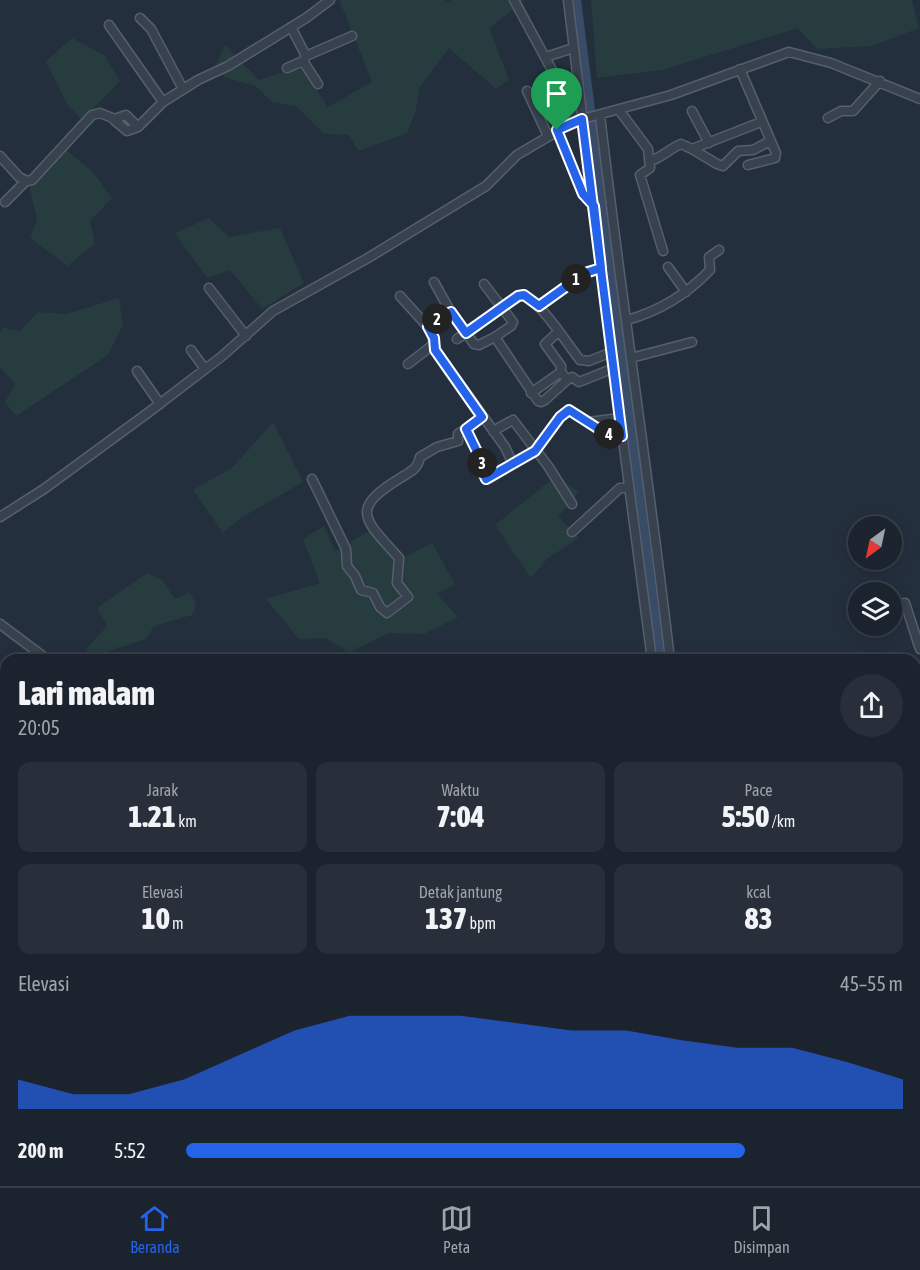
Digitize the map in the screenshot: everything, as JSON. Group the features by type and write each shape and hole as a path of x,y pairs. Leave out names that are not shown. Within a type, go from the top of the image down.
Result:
{"street":[{"path":"5,202 26,181 34,178 92,115 100,113 113,119 126,115 138,127 163,102 228,66 330,0"},
{"path":"514,0 581,119"},
{"path":"568,0 581,119 651,654"},
{"path":"140,18 151,29 183,89"},
{"path":"109,25 163,102"},
{"path":"291,27 304,59 318,84"},
{"path":"287,68 352,36"},
{"path":"546,57 573,48"},
{"path":"0,517 44,489 160,404 246,336 273,311 368,258 486,186 518,155 557,130 581,119 671,95 789,52 831,63 920,99"},
{"path":"740,69 776,153 775,158 748,165"},
{"path":"828,118 841,111 853,111 880,81"},
{"path":"527,91 548,136"},
{"path":"537,111 566,96"},
{"path":"619,110 648,149 650,168 640,175 663,251"},
{"path":"692,111 710,143"},
{"path":"599,116 669,654"},
{"path":"692,148 761,122"},
{"path":"557,130 583,194 594,206"},
{"path":"650,161 661,158 670,149 681,144 723,165 738,151 753,150 770,141"},
{"path":"0,156 19,177 26,181"},
{"path":"627,320 659,309 686,292 710,270 710,257 719,250"},
{"path":"668,267 686,292"},
{"path":"539,306 585,273 601,268"},
{"path":"434,282 451,312 476,345 495,337 513,324 484,284"},
{"path":"209,288 246,336"},
{"path":"457,339 521,295 529,297 539,306 558,333 584,362 612,352"},
{"path":"400,296 428,327 436,351 513,464"},
{"path":"428,327 429,324 451,312"},
{"path":"558,333 545,345 561,366 564,376"},
{"path":"495,337 531,393 541,402 564,376"},
{"path":"631,358 692,342"},
{"path":"408,364 434,344"},
{"path":"191,350 205,369"},
{"path":"531,393 564,376 579,382 614,368"},
{"path":"137,371 160,404"},
{"path":"466,429 482,462 480,466 486,479 535,451 560,417 569,410 605,433 622,436"},
{"path":"312,478 346,549 347,566 355,576 361,590 373,593 380,608 387,613 408,597 397,583 399,558 372,525 366,513 367,505 376,494 416,467 420,457 437,447 458,441 458,434 482,417"},
{"path":"589,422 620,418"},
{"path":"492,431 513,420 572,504"},
{"path":"572,532 620,488 629,488"},
{"path":"902,604 905,603 920,649"},
{"path":"0,624 40,654"}],"green space":[{"path":"341,0 445,0 447,2 452,0 525,0 489,28 509,80 496,89 449,48 419,88 416,110 407,133 359,151 348,135 324,134 296,106 272,102 256,86 224,77 216,64 225,45 259,80 301,66 328,107 372,82"},
{"path":"591,0 912,0 919,28 872,46 817,49 798,28 662,70 597,78"},
{"path":"72,38 105,56 120,81 82,120 67,104 46,61"},
{"path":"61,146 93,172 112,198 90,221 95,244 67,266 30,238 37,219 28,181"},
{"path":"209,218 229,237 280,228 304,283 262,309 230,270 207,278 175,233"},
{"path":"119,298 123,325 108,355 16,416 5,402 15,384 0,367 0,334 3,328 20,331 38,312 66,314"},
{"path":"273,422 303,482 239,519 223,533 193,490 233,467"},
{"path":"556,476 579,492 558,517 579,538 548,558 531,578 495,525"},
{"path":"324,526 335,551 371,530 405,557 432,543 455,584 437,594 458,617 424,634 388,633 349,653 326,638 299,639 266,599 320,583 303,539"},
{"path":"147,573 162,580 175,599 190,592 196,605 192,615 154,626 146,639 99,654 91,654 86,649 107,626 97,608"}],"waterway":[{"path":"576,0 659,654"}],"route":[{"path":"557,130 579,187 594,206 601,268 585,273 539,306 529,297 518,296 466,333 451,312 429,324 428,327 434,338 435,350 482,417 466,429 482,462 480,466 486,479 535,451 560,417 569,410 573,410 605,433 622,436 594,206 582,119 557,130"}]}
